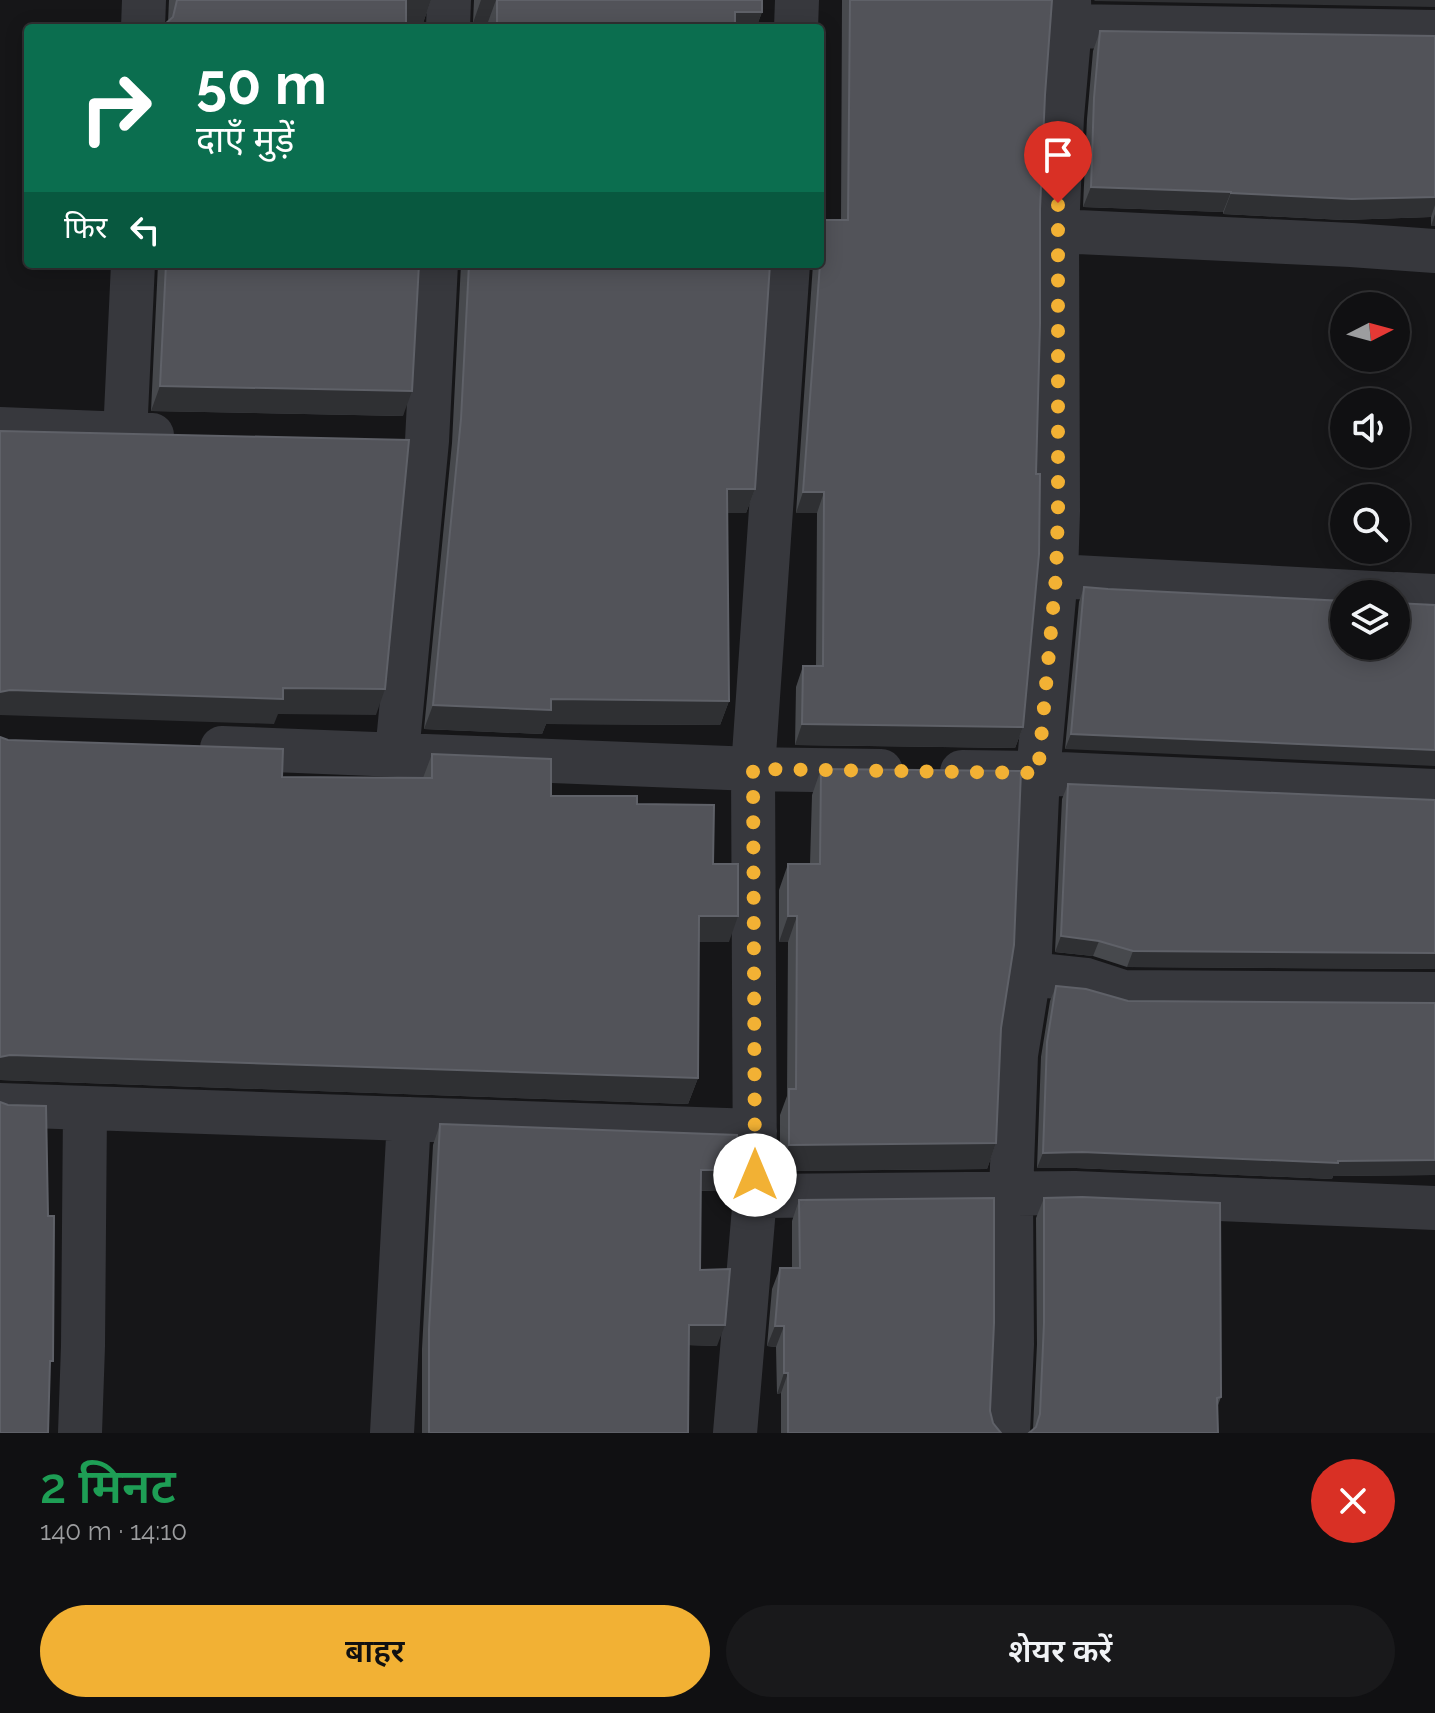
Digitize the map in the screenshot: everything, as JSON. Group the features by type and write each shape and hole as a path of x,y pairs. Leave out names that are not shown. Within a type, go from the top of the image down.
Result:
{"street":[{"path":"143,24 144,0"},
{"path":"448,24 449,0"},
{"path":"796,24 797,0"},
{"path":"1008,1433 1016,1055 1029,974 1038,773 1056,576 1057,231 1070,13 1435,32"},
{"path":"1057,231 1435,251"},
{"path":"125,435 133,268"},
{"path":"397,753 411,440 435,268"},
{"path":"735,1433 755,1196 753,769 788,268"},
{"path":"0,429 189,436"},
{"path":"1056,576 1330,591"},
{"path":"1410,595 1435,596"},
{"path":"191,747 753,769 1038,773 1435,791"},
{"path":"1029,974 1086,980 1123,992 1435,994"},
{"path":"0,1105 755,1131"},
{"path":"80,1433 85,1109"},
{"path":"392,1433 409,1119"},
{"path":"755,1196 1075,1193 1435,1208"}],"building":[{"path":"177,0 406,0 406,24 165,24 173,17"},
{"path":"497,0 762,0 762,12 735,12 735,24 497,24"},
{"path":"850,0 1052,0 1040,209 1036,474 1040,474 1039,554 1023,727 802,724 803,666 823,666 824,492 803,492 820,268 824,268 824,220 848,220"},
{"path":"1100,31 1435,36 1435,197 1352,199 1091,187"},
{"path":"166,268 419,268 412,391 160,386"},
{"path":"469,268 770,268 755,489 727,489 729,701 551,699 551,710 433,705 461,419"},
{"path":"0,431 409,440 385,689 283,688 283,699 0,692"},
{"path":"1084,587 1330,600 1330,660 1410,660 1410,604 1435,605 1435,750 1071,734"},
{"path":"0,737 8,740 283,749 282,777 432,778 432,754 551,759 551,796 637,796 637,804 714,805 713,864 738,864 738,916 699,916 698,1078 0,1057"},
{"path":"821,769 1021,771 1014,945 1001,1028 996,1143 789,1145 789,1089 796,1089 797,916 788,916 788,864 820,864"},
{"path":"1068,784 1435,800 1435,953 1133,951 1099,941 1061,936"},
{"path":"1056,986 1086,989 1128,1001 1435,1003 1435,1160 1338,1163 1043,1153 1047,1042"},
{"path":"0,1102 46,1106 48,1216 54,1216 53,1361 50,1361 48,1433 0,1433"},
{"path":"440,1124 737,1135 737,1170 701,1170 700,1270 730,1269 725,1325 689,1325 688,1433 429,1433 429,1329"},
{"path":"994,1198 990,1411 993,1423 1001,1433 788,1433 784,1326 775,1326 780,1268 800,1268 799,1200"},
{"path":"1044,1198 1220,1203 1221,1397 1217,1398 1218,1433 1029,1433 1036,1427 1040,1414"}],"route":[{"path":"755,1175 753,769 1038,773 1056,576 1058,203"}]}
